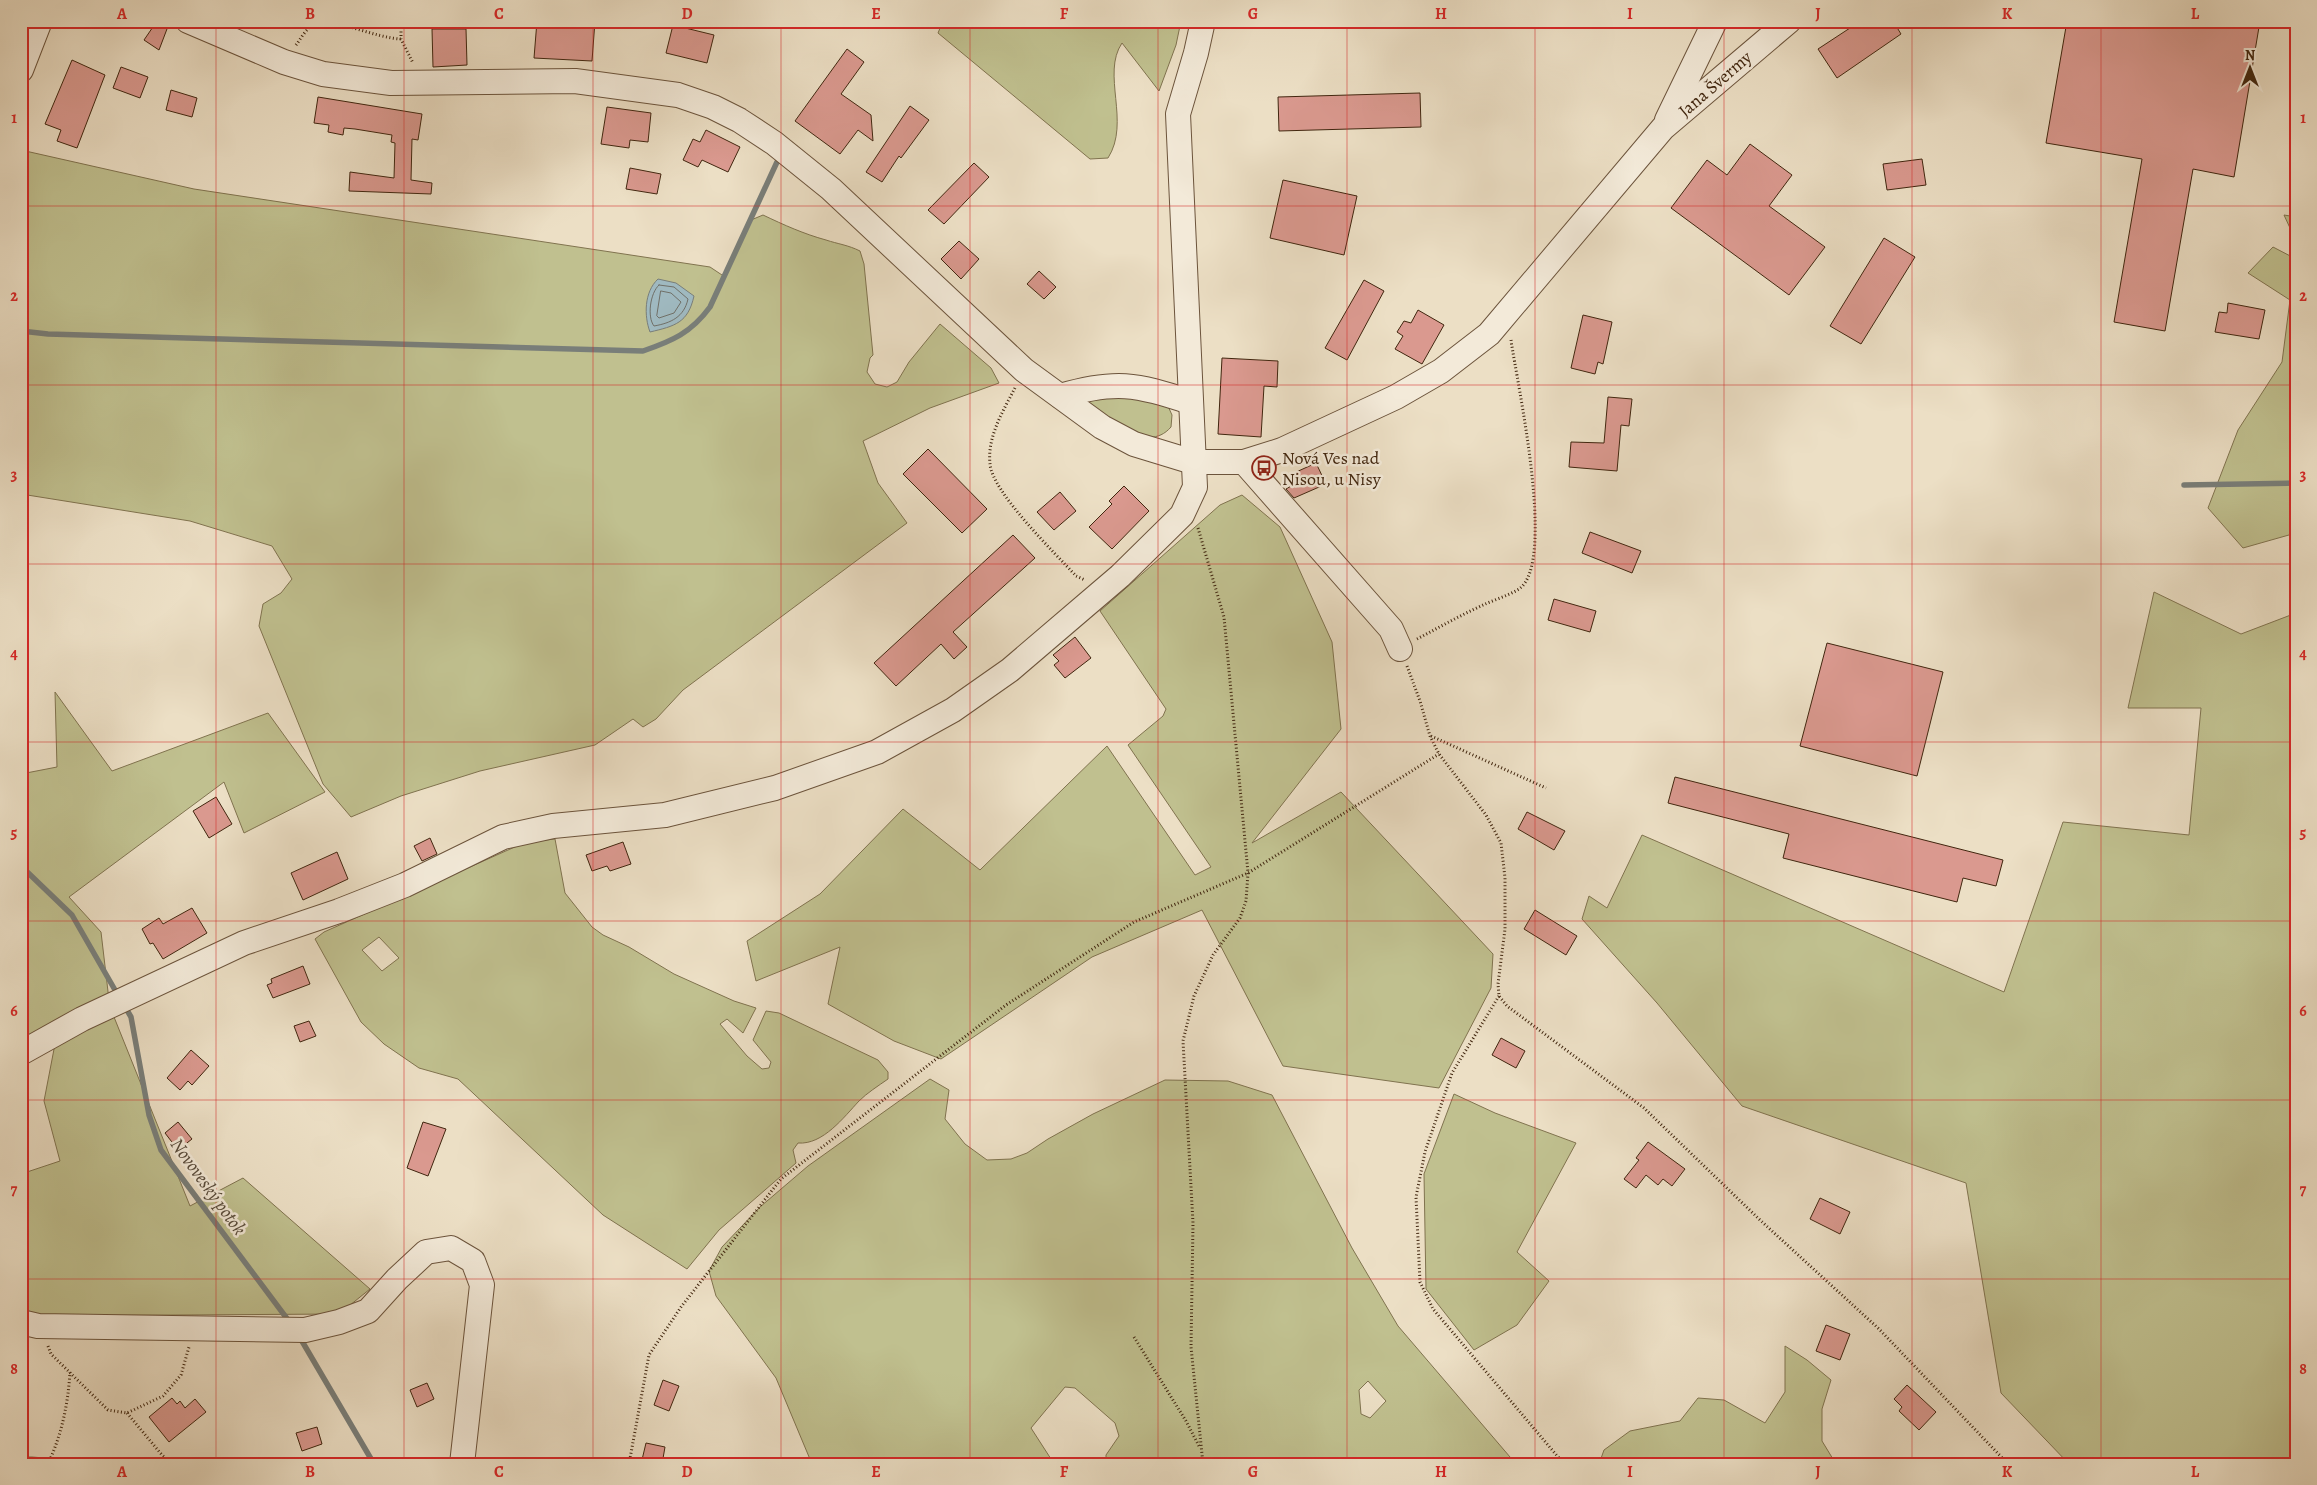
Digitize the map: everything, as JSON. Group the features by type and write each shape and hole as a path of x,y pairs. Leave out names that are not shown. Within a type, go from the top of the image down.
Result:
{"street":[{"path":"21,70 40,21"},
{"path":"188,21 284,62 323,74 391,83 575,81 678,95 713,107 739,120 774,143 832,189 1024,370 1102,427 1134,444 1192,462 1244,462 1282,450 1396,397 1441,371 1489,334 1663,128 1715,21"},
{"path":"21,1053 82,1019 244,943 339,911 405,885 503,837 553,826 665,815 775,788 878,752 953,710 1010,670 1104,590 1182,515 1195,487 1192,462 1178,114 1196,53 1203,21"},
{"name":"Jana Švermy","path":"1663,128 1789,21"},
{"path":"1060,396 1092,387 1126,385 1153,390 1190,402"},
{"path":"1244,462 1391,629 1400,649"},
{"path":"30,1324 305,1330 339,1322 368,1311 397,1279 426,1252 451,1248 473,1261 482,1285 462,1464"}],"path":[{"path":"284,62 308,28 317,23 334,23 386,38 401,39 401,21"},
{"path":"1507,315 1533,469 1535,532 1530,572 1520,588 1480,606 1400,649 1420,701 1430,736 1439,754 1486,815 1501,843 1505,878 1505,930 1498,984 1499,996 1507,1006 1644,1108 1760,1220 1879,1329 2008,1464"},
{"path":"1024,370 997,426 991,443 990,465 1000,489 1076,576 1104,590"},
{"path":"1189,500 1224,617 1248,873 1246,901 1240,918 1213,955 1198,988 1183,1041 1192,1223 1191,1347 1204,1464"},
{"path":"1430,736 1546,788"},
{"path":"629,1464 649,1355 680,1306 781,1179 1014,1000 1134,922 1248,873 1439,754"},
{"path":"1499,996 1452,1074 1425,1152 1416,1196 1420,1282 1433,1309 1564,1464"},
{"path":"30,1324 51,1354 108,1410 127,1413 163,1396 181,1375 187,1360 191,1329"},
{"path":"1134,1338 1186,1420 1202,1450"},
{"path":"48,1464 62,1427 68,1399 70,1371"},
{"path":"127,1413 162,1455 173,1464"}],"green space":[{"path":"943,21 1181,21 1176,45 1159,91 1122,43 1116,55 1114,69 1117,129 1114,144 1108,158 1090,159 938,33"},
{"path":"21,150 194,189 710,267 725,277 751,220 763,215 818,238 860,251 864,264 873,355 870,358 867,372 875,384 887,387 897,382 909,362 940,324 991,368 999,383 930,408 863,441 878,483 907,523 683,690 656,719 643,727 633,719 595,745 480,771 401,796 351,817 323,784 259,626 263,604 281,593 292,579 272,546 190,521 21,494"},
{"path":"2284,215 2296,217 2296,241"},
{"path":"2273,247 2296,259 2296,533 2243,548 2208,508 2238,430 2282,362 2290,300 2248,273"},
{"path":"1114,395 1167,404 1172,415 1171,427 1161,435 1150,437 1138,435 1126,431 1084,401"},
{"path":"1242,495 1280,527 1332,642 1341,729 1252,843 1341,792 1493,954 1491,988 1439,1088 1283,1066 1202,910 1092,957 941,1059 894,1041 828,1004 840,947 756,981 747,941 820,894 903,809 980,870 1107,746 1195,875 1211,867 1128,745 1163,716 1166,709 1100,611 1220,505"},
{"path":"2154,592 2241,634 2296,613 2296,1464 2069,1464 2001,1393 1966,1183 1742,1106 1657,1003 1582,919 1589,896 1607,908 1642,835 2004,992 2063,822 2189,835 2201,708 2128,708"},
{"path":"55,692 112,771 268,713 325,792 244,833 224,782 69,897 101,932 109,1000 21,1039 21,774 57,767"},
{"path":"555,839 565,893 592,927 603,935 629,947 674,974 734,1001 756,1008 743,1033 727,1019 720,1024 747,1056 762,1069 769,1068 771,1062 753,1040 766,1011 779,1013 878,1060 888,1072 888,1079 862,1098 832,1129 816,1140 798,1143 793,1150 796,1163 719,1230 687,1269 603,1215 458,1079 419,1068 384,1044 361,1022 315,939 324,932 526,842","holes":["379,937 399,958 382,971 362,950"]},
{"path":"114,1017 190,1206 243,1178 370,1289 339,1314 21,1316 21,1174 60,1161 44,1101 55,1044"},
{"path":"930,1079 949,1090 945,1119 965,1144 987,1160 1011,1159 1027,1153 1093,1114 1165,1080 1228,1081 1272,1095 1352,1248 1398,1326 1516,1464 1106,1464 1106,1455 1119,1436 1115,1423 1075,1388 1065,1387 1031,1428 1051,1459 1058,1464 812,1464 776,1378 716,1296 709,1271 722,1247 760,1207 808,1166","holes":["1368,1381 1386,1401 1370,1418 1361,1414 1359,1390"]},
{"path":"1454,1094 1495,1113 1576,1143 1517,1252 1549,1281 1517,1325 1474,1350 1426,1289 1424,1174"},
{"path":"1785,1346 1807,1360 1831,1380 1822,1409 1822,1441 1836,1464 1599,1464 1604,1450 1630,1431 1680,1421 1698,1398 1724,1400 1765,1423 1785,1392"},
{"path":"24,1457 32,1457 119,1464 21,1464"}],"water":[{"path":"658,279 676,283 694,296 684,318 667,328 650,332 646,304 653,284"}],"building":[{"path":"157,21 170,21 159,50 144,40"},
{"path":"537,21 595,21 592,61 534,58"},
{"path":"1846,21 1893,21 1901,34 1837,78 1818,49 1850,28"},
{"path":"2067,21 2260,21 2234,177 2193,169 2165,331 2114,322 2142,159 2046,143"},
{"path":"673,25 714,35 707,63 666,53"},
{"path":"432,29 466,29 467,65 433,67"},
{"path":"847,49 864,62 841,94 871,115 873,141 858,130 840,154 795,121"},
{"path":"72,60 105,75 77,148 57,141 61,130 45,124"},
{"path":"121,67 148,77 140,98 113,88"},
{"path":"171,90 197,98 192,117 166,110"},
{"path":"1420,93 1421,127 1279,131 1278,97"},
{"path":"318,97 422,114 418,140 412,139 411,180 432,183 431,194 349,191 350,172 394,178 395,143 391,142 392,135 344,128 343,135 328,132 329,125 314,123"},
{"path":"910,106 929,120 901,158 899,156 882,182 866,172"},
{"path":"607,107 651,113 648,142 630,140 629,148 601,144"},
{"path":"706,130 740,147 728,172 702,160 698,167 683,160 693,139 700,142"},
{"path":"1750,144 1792,175 1769,206 1825,247 1789,295 1671,208 1707,160 1727,175"},
{"path":"1922,159 1926,185 1887,190 1883,164"},
{"path":"974,163 989,177 944,224 928,210"},
{"path":"630,168 661,174 657,194 626,189"},
{"path":"1283,180 1357,196 1344,255 1270,238"},
{"path":"1884,238 1915,257 1861,344 1830,326"},
{"path":"959,241 979,259 961,279 941,259"},
{"path":"1039,271 1056,287 1044,299 1027,284"},
{"path":"1364,280 1384,291 1347,360 1325,348"},
{"path":"2228,303 2265,310 2259,339 2215,332 2219,312 2227,313"},
{"path":"1418,310 1444,325 1422,364 1395,349 1403,336 1397,332 1404,321 1411,323"},
{"path":"1583,315 1612,322 1603,364 1598,362 1595,374 1571,368"},
{"path":"1222,358 1278,361 1277,387 1264,386 1261,437 1218,434"},
{"path":"1608,397 1632,399 1629,426 1621,425 1617,471 1569,467 1571,442 1604,443"},
{"path":"928,449 987,509 962,533 903,474"},
{"path":"1316,463 1326,484 1294,498 1286,489 1298,482 1294,473"},
{"path":"1124,486 1149,511 1112,549 1089,527 1112,504 1109,501"},
{"path":"1060,492 1076,511 1054,530 1037,512"},
{"path":"1590,532 1641,551 1632,573 1582,553"},
{"path":"1013,535 1035,558 953,632 967,647 954,659 941,644 896,686 874,663"},
{"path":"1554,599 1596,611 1590,632 1548,620"},
{"path":"1075,637 1091,658 1065,678 1054,665 1059,661 1053,655"},
{"path":"1827,643 1943,672 1917,776 1800,746"},
{"path":"1675,777 2003,860 1996,886 1963,878 1957,902 1783,858 1789,834 1668,803"},
{"path":"216,797 232,824 209,838 193,811"},
{"path":"1527,812 1565,831 1554,850 1518,829"},
{"path":"430,838 437,854 422,861 414,846"},
{"path":"623,842 631,864 610,871 607,866 592,871 586,855"},
{"path":"337,852 348,879 303,900 291,873"},
{"path":"192,908 207,933 163,959 153,943 150,944 142,929 159,918 163,924"},
{"path":"1535,910 1577,936 1566,955 1524,929"},
{"path":"303,966 310,984 273,998 267,985 272,983 271,979"},
{"path":"309,1021 316,1036 300,1042 294,1026"},
{"path":"1501,1038 1525,1051 1516,1068 1492,1055"},
{"path":"191,1050 209,1066 192,1085 188,1081 180,1090 167,1078"},
{"path":"178,1122 192,1139 178,1150 165,1133"},
{"path":"423,1122 446,1129 428,1176 407,1168"},
{"path":"1648,1142 1685,1169 1672,1186 1663,1179 1658,1185 1646,1175 1636,1188 1624,1179 1639,1160 1636,1158"},
{"path":"1820,1198 1850,1212 1840,1234 1810,1219"},
{"path":"1826,1325 1850,1334 1840,1360 1816,1351"},
{"path":"663,1380 679,1386 669,1411 654,1405"},
{"path":"427,1383 434,1399 417,1407 410,1390"},
{"path":"1907,1385 1936,1412 1919,1430 1899,1411 1902,1407 1894,1399"},
{"path":"172,1398 177,1404 180,1401 185,1408 195,1399 206,1412 169,1442 149,1417"},
{"path":"317,1427 322,1444 302,1451 296,1433"},
{"path":"646,1443 665,1447 662,1464 641,1464"}],"waterway":[{"path":"21,331 48,334 643,351 663,344 688,330 710,307 777,162"},
{"path":"2184,485 2296,483"},
{"name":"Novoveský potok","path":"21,866 72,915 119,997"},
{"name":"Novoveský potok","path":"124,1005 131,1017 149,1115 161,1150 291,1324"},
{"name":"Novoveský potok","path":"299,1336 374,1464"}],"place":[{"name":"Nová Ves nad Nisou, u Nisy","path":"1264,468"}]}
